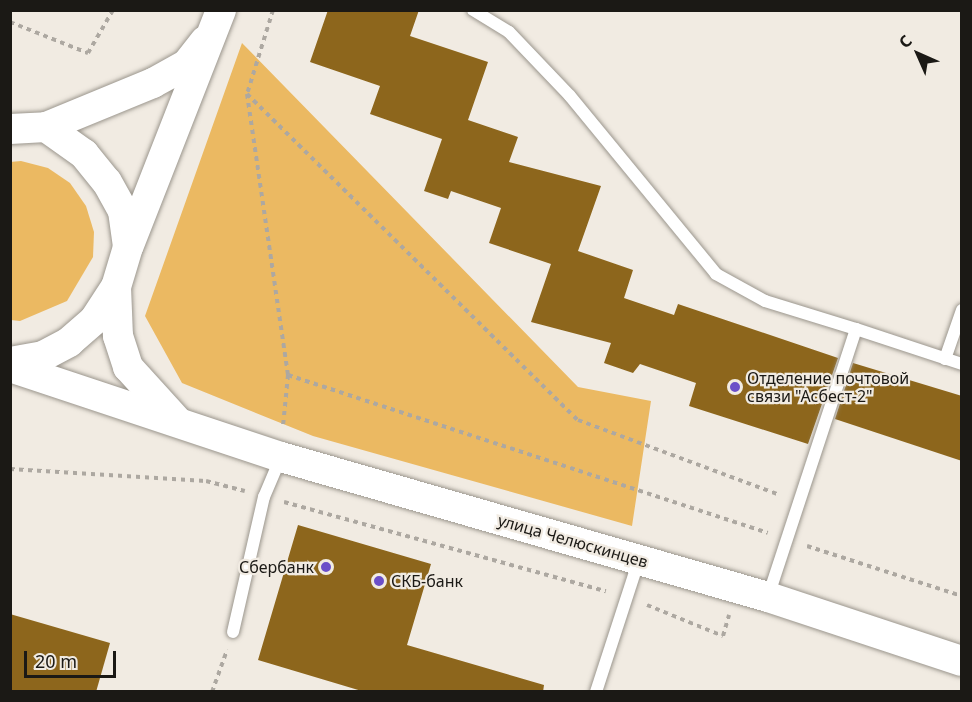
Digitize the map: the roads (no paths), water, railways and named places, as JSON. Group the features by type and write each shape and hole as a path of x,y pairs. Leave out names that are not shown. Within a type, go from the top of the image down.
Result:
{"street":[{"path":"21,126 117,101 187,64 218,20"},
{"path":"183,425 128,367 114,315 116,287 128,247 218,20"},
{"path":"21,126 84,154 107,182 123,211 128,247"},
{"path":"10,364 43,356 69,342 95,319 116,287"},
{"name":"улица Челюскинцев","path":"10,364 183,425 281,456 768,597 962,661"}],"lane":[{"path":"473,10 509,33 570,96 708,267 765,301 962,364"},
{"path":"945,358 962,310"},
{"path":"768,597 802,502 856,329"},
{"path":"233,632 264,496 281,456"},
{"path":"596,692 639,560"}],"place":[{"name":"Отделение почтовой связи \"Асбест-2\"","path":"735,387"},
{"name":"Сбербанк","path":"326,567"},
{"name":"СКБ-банк","path":"379,581"}]}
